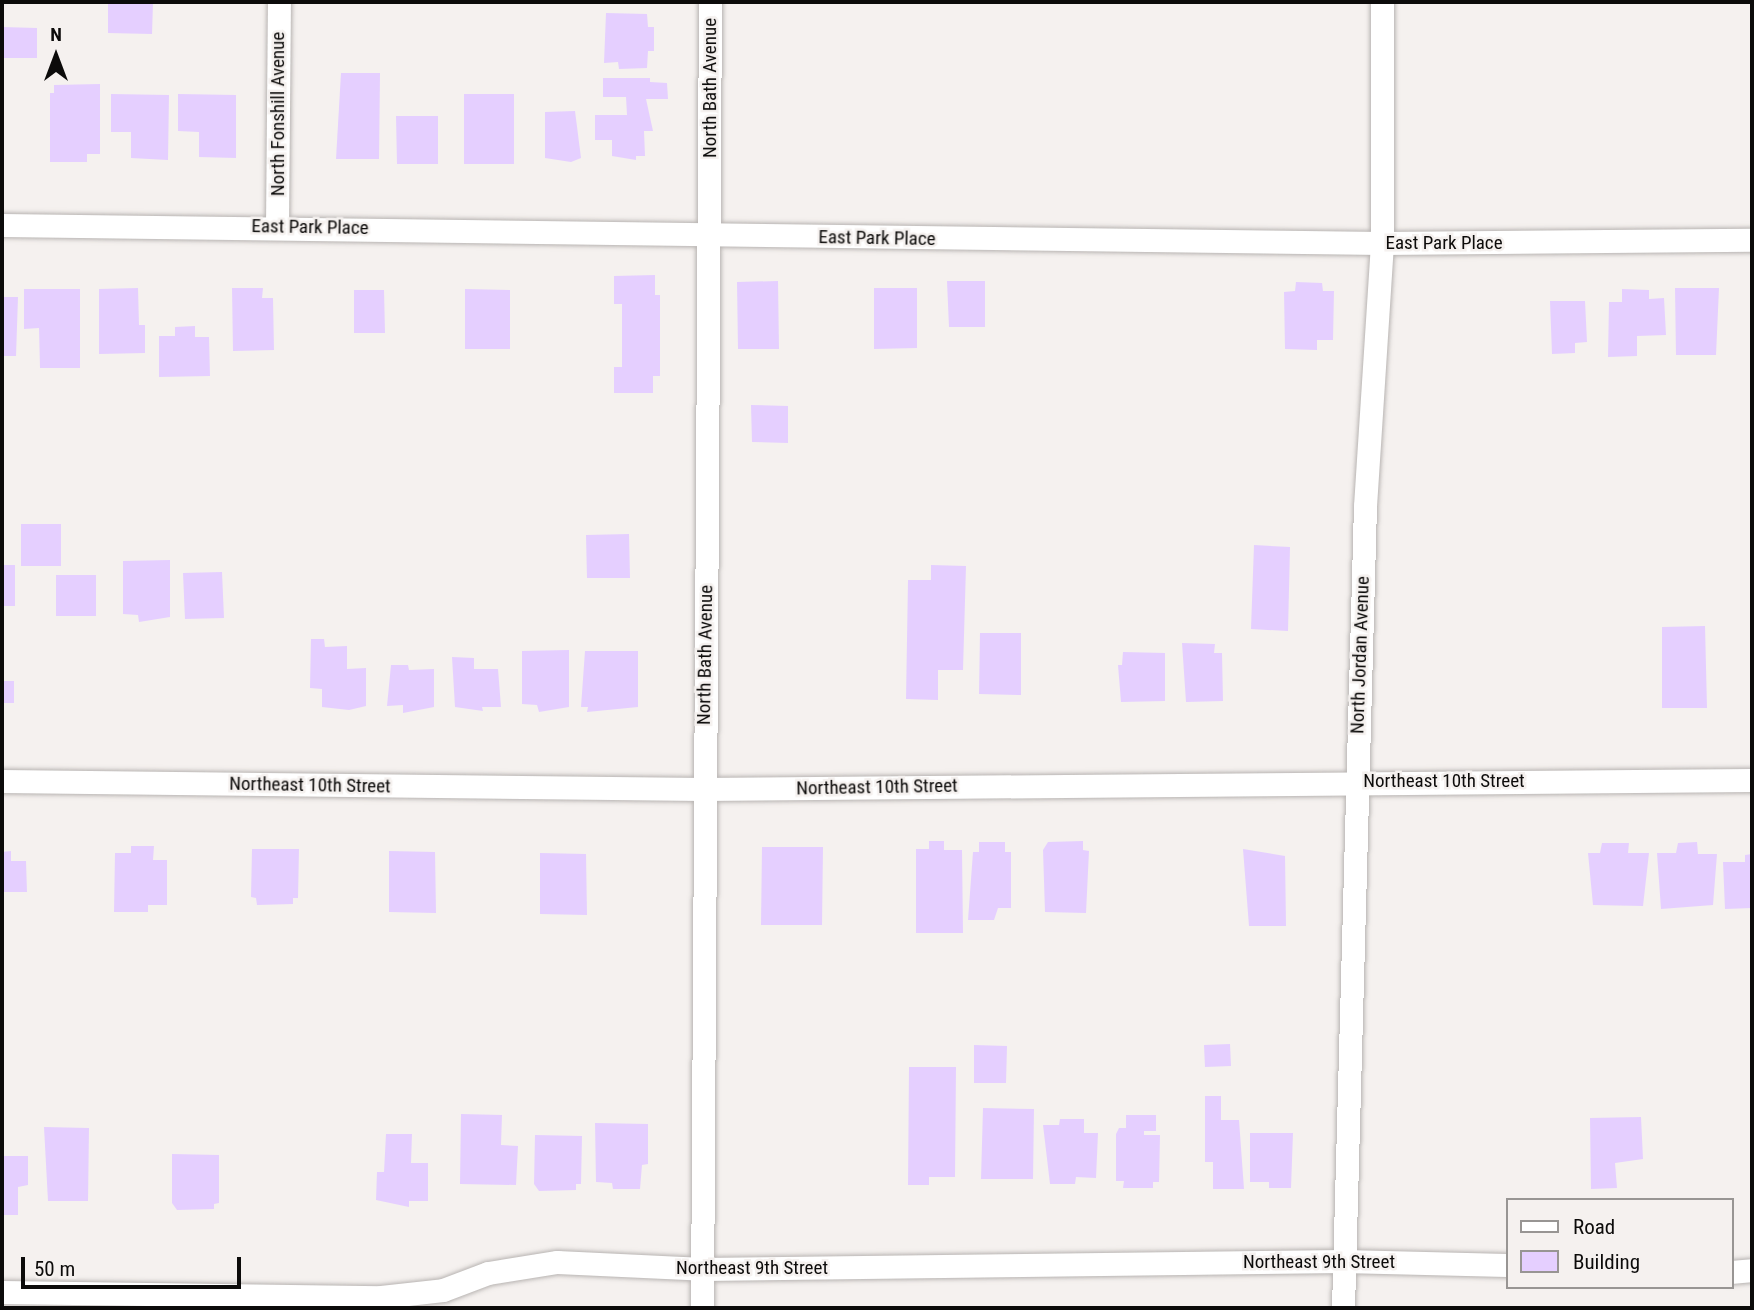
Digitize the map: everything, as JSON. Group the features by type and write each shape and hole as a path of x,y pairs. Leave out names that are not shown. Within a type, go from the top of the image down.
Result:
{"street":[{"name":"North Fonshill Avenue","path":"277,226 279,2"},
{"name":"North Bath Avenue","path":"702,1308 703,789 710,2"},
{"name":"North Jordan Avenue","path":"1343,1308 1365,506 1382,243 1382,2"},
{"name":"East Park Place","path":"2,225 277,226 710,236 1382,243 1752,240"},
{"name":"Northeast 10th Street","path":"2,781 703,789 1356,781 1752,780"},
{"name":"Northeast 9th Street","path":"2,1292 381,1297 443,1290 488,1273 556,1262 703,1269 1343,1261 1506,1265"},
{"path":"1733,1272 1752,1270"}],"building":[{"path":"108,2 153,2 152,34 108,33"},
{"path":"606,13 647,14 648,27 654,27 654,51 648,51 647,68 619,69 618,62 604,63"},
{"path":"2,27 37,28 37,58 2,58"},
{"path":"341,73 380,73 379,159 336,159"},
{"path":"603,78 650,78 650,82 667,83 668,99 646,99 653,131 644,131 645,156 636,156 636,160 612,156 612,140 595,140 595,115 627,115 626,97 603,97"},
{"path":"100,84 100,154 87,154 87,162 50,162 50,93 54,93 54,85"},
{"path":"111,94 169,95 168,160 131,158 131,132 111,132"},
{"path":"178,94 236,95 236,158 199,157 199,132 178,131"},
{"path":"464,94 514,94 514,164 464,164"},
{"path":"575,111 581,158 571,162 545,158 545,112"},
{"path":"396,116 438,116 438,164 397,164"},
{"path":"655,275 655,295 660,295 660,376 653,376 653,393 614,393 614,367 622,367 622,304 614,304 614,276"},
{"path":"778,281 779,349 738,349 737,282"},
{"path":"947,281 985,281 985,327 949,327"},
{"path":"1296,282 1322,283 1323,291 1334,291 1333,340 1317,340 1317,350 1285,349 1284,292 1295,291"},
{"path":"138,288 139,325 145,325 145,353 99,354 99,289"},
{"path":"232,288 263,288 262,298 273,298 274,350 233,351"},
{"path":"874,288 917,288 917,348 874,349"},
{"path":"1675,288 1719,288 1716,355 1676,355"},
{"path":"24,289 80,289 80,368 40,368 39,328 24,329"},
{"path":"465,289 510,290 510,349 465,349"},
{"path":"1622,289 1649,290 1649,299 1664,298 1666,335 1637,336 1637,356 1608,357 1609,302 1622,302"},
{"path":"354,290 384,290 385,333 354,333"},
{"path":"2,297 18,297 16,356 2,356"},
{"path":"1550,301 1585,301 1587,342 1575,343 1575,353 1552,354"},
{"path":"195,326 195,337 209,337 210,376 159,377 159,336 175,336 175,327"},
{"path":"751,405 788,406 788,443 752,442"},
{"path":"21,524 61,524 61,566 21,566"},
{"path":"629,534 630,578 587,578 586,535"},
{"path":"1254,545 1290,547 1288,631 1251,629"},
{"path":"170,560 170,617 139,622 138,615 123,614 123,561"},
{"path":"2,565 15,565 15,606 2,606"},
{"path":"931,565 966,566 963,670 938,670 938,700 906,699 908,580 931,580"},
{"path":"222,572 224,618 185,619 183,573"},
{"path":"56,575 96,575 96,616 56,616"},
{"path":"1705,626 1707,708 1662,708 1662,627"},
{"path":"980,633 1021,633 1021,695 979,694"},
{"path":"311,639 324,639 325,647 347,646 347,669 366,668 366,706 349,710 322,707 322,689 310,688"},
{"path":"1182,643 1215,644 1214,653 1222,653 1223,701 1186,702"},
{"path":"569,650 569,707 539,712 537,705 522,704 522,651"},
{"path":"585,651 638,651 638,707 587,712 588,707 581,707"},
{"path":"1123,652 1165,653 1165,701 1121,702 1118,665 1122,665"},
{"path":"452,657 474,658 474,669 498,669 501,707 482,707 483,711 455,707"},
{"path":"391,665 408,665 409,670 434,669 434,707 403,713 403,705 387,706"},
{"path":"2,681 14,681 14,703 2,703"},
{"path":"929,841 944,841 944,850 962,850 963,933 916,933 916,849 929,849"},
{"path":"1083,841 1083,850 1089,851 1086,913 1045,912 1043,850 1048,842"},
{"path":"979,842 1005,842 1005,852 1011,852 1011,908 998,908 994,920 968,920 973,852 979,852"},
{"path":"1697,842 1698,854 1717,854 1713,905 1661,909 1657,853 1676,853 1678,843"},
{"path":"1602,843 1629,843 1628,853 1649,853 1643,906 1593,905 1588,853 1600,853"},
{"path":"131,846 154,846 153,860 167,860 167,905 148,905 148,912 114,912 115,853 131,853"},
{"path":"762,847 823,847 822,925 761,925"},
{"path":"252,849 299,849 298,898 293,898 293,904 257,905 256,898 251,897"},
{"path":"1243,849 1285,856 1286,926 1249,926"},
{"path":"11,851 11,861 26,861 27,892 2,892 2,852"},
{"path":"389,851 435,852 436,913 389,912"},
{"path":"540,853 586,854 587,915 540,914"},
{"path":"1752,854 1752,908 1725,909 1723,862 1745,862 1745,855"},
{"path":"1230,1044 1231,1066 1205,1067 1204,1045"},
{"path":"974,1045 1007,1046 1006,1083 974,1083"},
{"path":"909,1067 956,1067 955,1177 929,1177 929,1185 908,1185"},
{"path":"1205,1096 1221,1096 1221,1120 1239,1120 1244,1189 1213,1189 1213,1162 1205,1162"},
{"path":"983,1108 1034,1109 1033,1179 981,1179"},
{"path":"461,1114 502,1115 501,1145 518,1146 516,1185 460,1184"},
{"path":"1126,1115 1156,1115 1156,1131 1144,1131 1144,1135 1160,1135 1159,1182 1153,1182 1153,1188 1123,1188 1124,1181 1116,1181 1116,1134 1119,1128 1126,1128"},
{"path":"1641,1117 1643,1159 1615,1163 1617,1188 1591,1189 1590,1118"},
{"path":"1060,1119 1084,1119 1084,1133 1098,1133 1096,1178 1076,1177 1075,1184 1050,1184 1043,1125 1059,1125"},
{"path":"595,1123 648,1124 648,1164 642,1165 640,1189 613,1189 612,1183 596,1182"},
{"path":"44,1127 89,1128 88,1201 48,1201"},
{"path":"1250,1133 1293,1133 1291,1188 1269,1188 1269,1182 1250,1182"},
{"path":"386,1134 412,1134 411,1163 428,1163 428,1201 409,1201 409,1207 376,1200 377,1172 384,1172"},
{"path":"535,1135 582,1136 581,1184 576,1184 576,1190 539,1191 534,1184"},
{"path":"172,1154 219,1155 219,1203 214,1204 214,1209 177,1210 172,1203"},
{"path":"2,1156 28,1156 28,1185 18,1187 18,1215 2,1215"}]}
